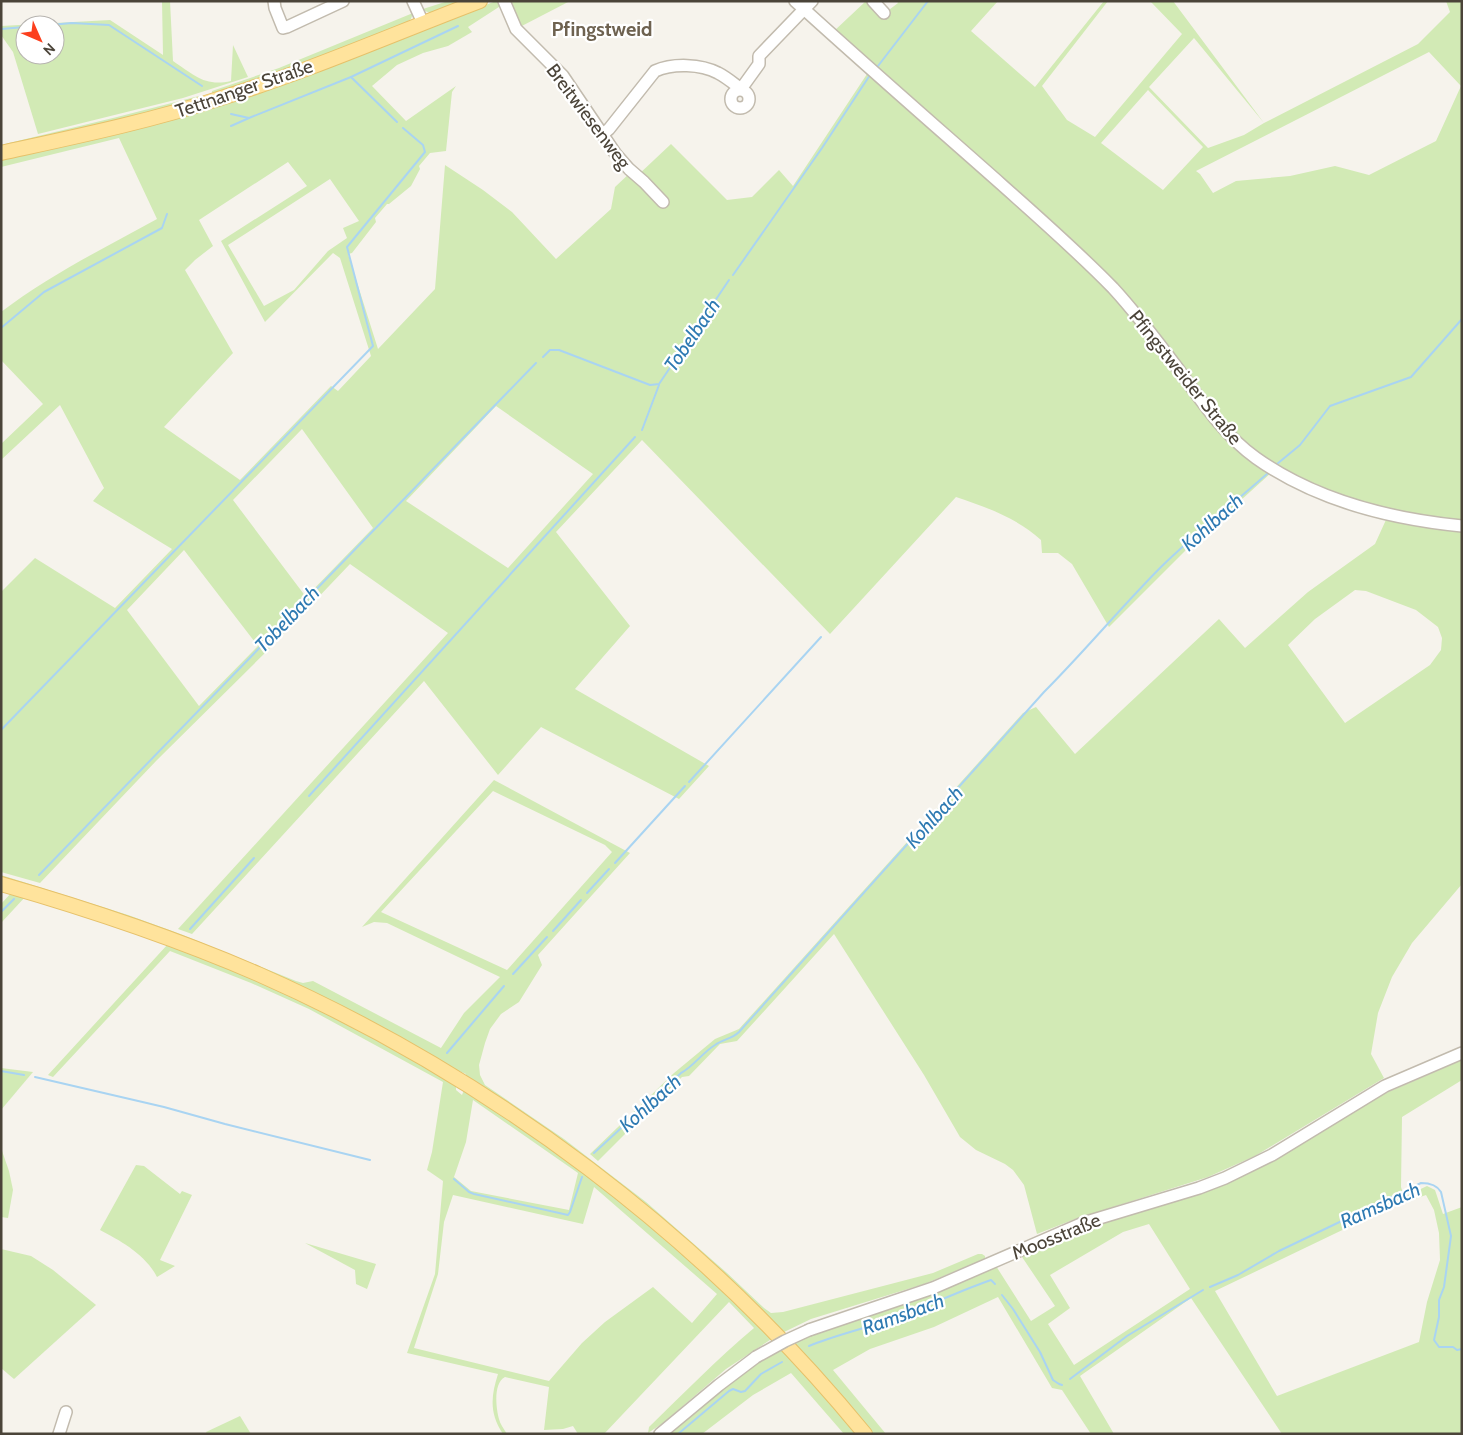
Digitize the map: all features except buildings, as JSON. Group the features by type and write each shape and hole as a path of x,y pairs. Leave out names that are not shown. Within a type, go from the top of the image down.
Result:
{"main road":[{"name":"Tettnanger Straße","path":"1,153 135,122 213,101 290,74 480,1"},
{"path":"1,884 178,942 258,974 345,1016 490,1099 573,1156 691,1252 790,1348 865,1434"}],"street":[{"path":"274,1 282,28 343,1"},
{"path":"413,1 423,23"},
{"name":"Breitwiesenweg","path":"504,1 516,29 564,76 629,169 663,202"},
{"name":"Pfingstweider Straße","path":"795,1 808,5 912,105 1047,226 1113,289 1149,330 1219,423 1256,458 1299,483 1362,506 1427,522 1462,526"},
{"path":"873,1 884,13"},
{"path":"603,134 655,71 661,68 682,66 712,70 741,89 759,64 759,56 808,5"},
{"name":"Moosstraße","path":"660,1434 725,1380 774,1346 809,1330 949,1282 1083,1223 1199,1188 1225,1178 1272,1155 1385,1086 1462,1052"},
{"path":"59,1434 66,1412"}],"green space":[{"path":"162,1 170,1 173,61 207,81 231,81 233,45 248,77 183,98 38,134 17,65 65,65 65,22 110,20 163,55"},
{"path":"448,1 465,1 430,13 423,9"},
{"path":"496,1 502,5 468,27 472,32 448,46 423,53 397,65 372,86 406,121 456,86 452,92 446,151 430,153 419,166 420,169 411,186 387,204 375,218 376,222 352,253 348,254 378,349 435,289 445,165 512,212 556,259 611,209 615,187 631,172 637,176 671,144 727,200 752,197 779,170 793,186 869,71 1088,268 1134,316 1137,311 1098,269 1031,207 833,32 866,1 869,1 881,16 898,3 897,1 998,1 971,31 1035,87 1104,1 1108,1 1042,86 1067,120 1095,137 1182,34 1150,1 1173,1 1264,123 1418,44 1450,12 1446,1 1462,1 1462,884 1412,943 1392,977 1378,1013 1371,1054 1384,1078 1255,1156 1208,1177 1075,1219 1037,1234 1024,1185 1013,1170 1005,1164 976,1150 960,1137 924,1075 834,934 737,1041 720,1044 689,1076 682,1077 598,1161 590,1154 674,1073 715,1039 739,1029 1023,713 1036,707 1075,754 1219,619 1245,648 1308,592 1375,544 1390,511 1312,486 1276,468 1259,456 1243,443 1217,416 1148,325 1143,328 1217,425 1252,458 1272,472 1187,549 1109,627 1072,564 1058,553 1042,553 1041,540 1022,525 990,509 956,497 830,634 642,440 556,532 630,626 575,689 709,766 679,799 541,727 498,775 424,681 192,934 178,929 448,633 350,564 268,650 157,760 40,883 1,872 1,592 35,558 115,608 172,549 93,501 104,488 60,405 1,460 1,444 43,404 1,360 1,312 58,274 157,219 119,138 1,167 1,159 140,125 257,91 326,67","holes":["1194,38 1264,123 1244,135 1208,148 1149,87","1429,52 1461,86 1436,141 1369,175 1335,166 1290,176 1236,181 1213,193 1196,171","1148,90 1203,147 1163,190 1101,143","288,162 307,186 221,241 265,322 333,253 340,258 371,356 338,391 331,386 240,480 164,427 233,353 185,270 213,246 199,220","330,179 359,221 343,228 347,238 328,251 294,290 264,306 228,245","496,406 593,474 508,568 406,501","302,429 373,528 306,597 233,500","184,550 258,646 199,706 127,610","1355,590 1366,591 1416,610 1438,627 1442,638 1441,650 1430,665 1345,723 1288,645 1315,619"]},
{"path":"507,1 570,1 516,29"},
{"path":"413,13 411,19 407,22 275,75 212,96 212,91 279,68"},
{"path":"15,25 15,59 13,52 1,35 1,26"},
{"path":"199,96 199,101 1,147 1,145"},
{"path":"494,780 630,853 538,955 542,965 519,1002 501,1014 490,1029 479,1065 480,1075 485,1085 564,1139 646,1202 771,1313 783,1312 933,1273 978,1254 985,1256 985,1259 924,1284 811,1319 782,1333 749,1300 466,1078 466,1074 459,1071 458,1074 368,1023 1,879 1,875 128,915 296,981 303,983 313,981 441,1048 464,1013 500,977 387,923 374,922 362,927","holes":["493,791 605,845 612,852 507,970 381,912"]},
{"path":"12,892 26,896 1,923 1,904"},
{"path":"168,944 239,972 344,1022 456,1085 456,1090 462,1095 464,1090 551,1149 635,1212 705,1273 773,1338 726,1369 663,1423 648,1433 649,1427 754,1328 729,1302 604,1434 578,1434 573,1426 563,1429 544,1430 549,1387 505,1377 501,1380 496,1396 501,1425 507,1434 503,1434 493,1412 493,1397 498,1374 407,1353 435,1274 443,1181 427,1170 432,1152 443,1082 309,1009 251,983 170,951 53,1077 48,1075","holes":["473,1100 578,1173 569,1210 471,1191 454,1177 466,1142","594,1187 717,1294 692,1323 653,1287 605,1322 582,1343 549,1381 414,1348 438,1274 444,1222 453,1195 583,1224"]},
{"path":"1462,1060 1462,1080 1402,1117 1401,1187 1404,1197 1427,1186 1435,1190 1443,1214 1462,1207 1462,1434 1282,1434 1191,1298 1080,1376 1114,1434 1091,1434 1062,1390 1052,1388 998,1297 934,1327 870,1349 833,1370 886,1434 872,1434 792,1344 816,1332 996,1266 1031,1321 1055,1306 1020,1254 1050,1240 1246,1172 1386,1093","holes":["1426,1195 1434,1210 1439,1233 1440,1260 1427,1302 1419,1342 1277,1396 1215,1291 1384,1210","1149,1224 1190,1289 1074,1365 1048,1324 1070,1308 1050,1275 1123,1232"]},
{"path":"1,1068 33,1072 1,1110"},
{"path":"1,1148 13,1190 8,1218 1,1217"},
{"path":"136,1165 144,1166 180,1194 182,1191 192,1195 160,1260 175,1266 157,1277 140,1255 100,1230"},
{"path":"305,1243 376,1264 367,1289 356,1284 355,1270"},
{"path":"1,1249 31,1256 53,1270 96,1305 14,1379 1,1368"},
{"path":"782,1349 858,1434 844,1434 791,1373 753,1395 702,1434 667,1434 738,1375"},
{"path":"240,1416 251,1434 207,1434 206,1432"}],"waterway":[{"name":"Tobelbach","path":"878,66 928,1"},
{"path":"65,24 109,25 202,86"},
{"path":"231,114 249,118 351,77 458,26"},
{"path":"1,29 15,28"},
{"name":"Tobelbach","path":"733,275 822,148 870,75"},
{"path":"351,77 397,122"},
{"path":"231,126 249,118"},
{"path":"1,730 373,346 347,247 425,152 423,145 403,128"},
{"path":"1,328 44,292 162,228 167,214"},
{"name":"Tobelbach","path":"543,357 550,350 559,350 650,385 659,384 729,280"},
{"name":"Kohlbach","path":"1277,464 1300,445 1330,406 1411,377 1462,319"},
{"name":"Tobelbach","path":"39,875 536,363"},
{"path":"642,430 659,385"},
{"path":"309,796 635,437"},
{"name":"Kohlbach","path":"594,1153 706,1052 739,1032 1044,692 1162,566 1268,473"},
{"path":"689,782 821,637"},
{"path":"615,863 685,786"},
{"path":"190,929 254,858"},
{"path":"587,893 609,869"},
{"name":"Tobelbach","path":"1,912 14,899"},
{"path":"553,931 581,900"},
{"path":"513,974 547,937"},
{"path":"447,1053 504,986"},
{"path":"1,1071 24,1075"},
{"path":"35,1077 164,1107 370,1160"},
{"name":"Kohlbach","path":"454,1179 474,1194 568,1215 582,1177"},
{"name":"Ramsbach","path":"1210,1287 1238,1275 1279,1251 1421,1183 1430,1184 1441,1192 1451,1236 1444,1287 1439,1300 1439,1317 1434,1340 1439,1347 1462,1349"},
{"name":"Ramsbach","path":"809,1346 909,1313 991,1280 995,1284"},
{"name":"Ramsbach","path":"1070,1379 1127,1336 1203,1290"},
{"name":"Ramsbach","path":"1002,1295 1040,1352 1053,1380 1062,1385"},
{"name":"Ramsbach","path":"678,1434 729,1391 733,1389 741,1392 745,1391 761,1374 782,1362"}],"district":[{"name":"Pfingstweid","path":"602,29"}]}
